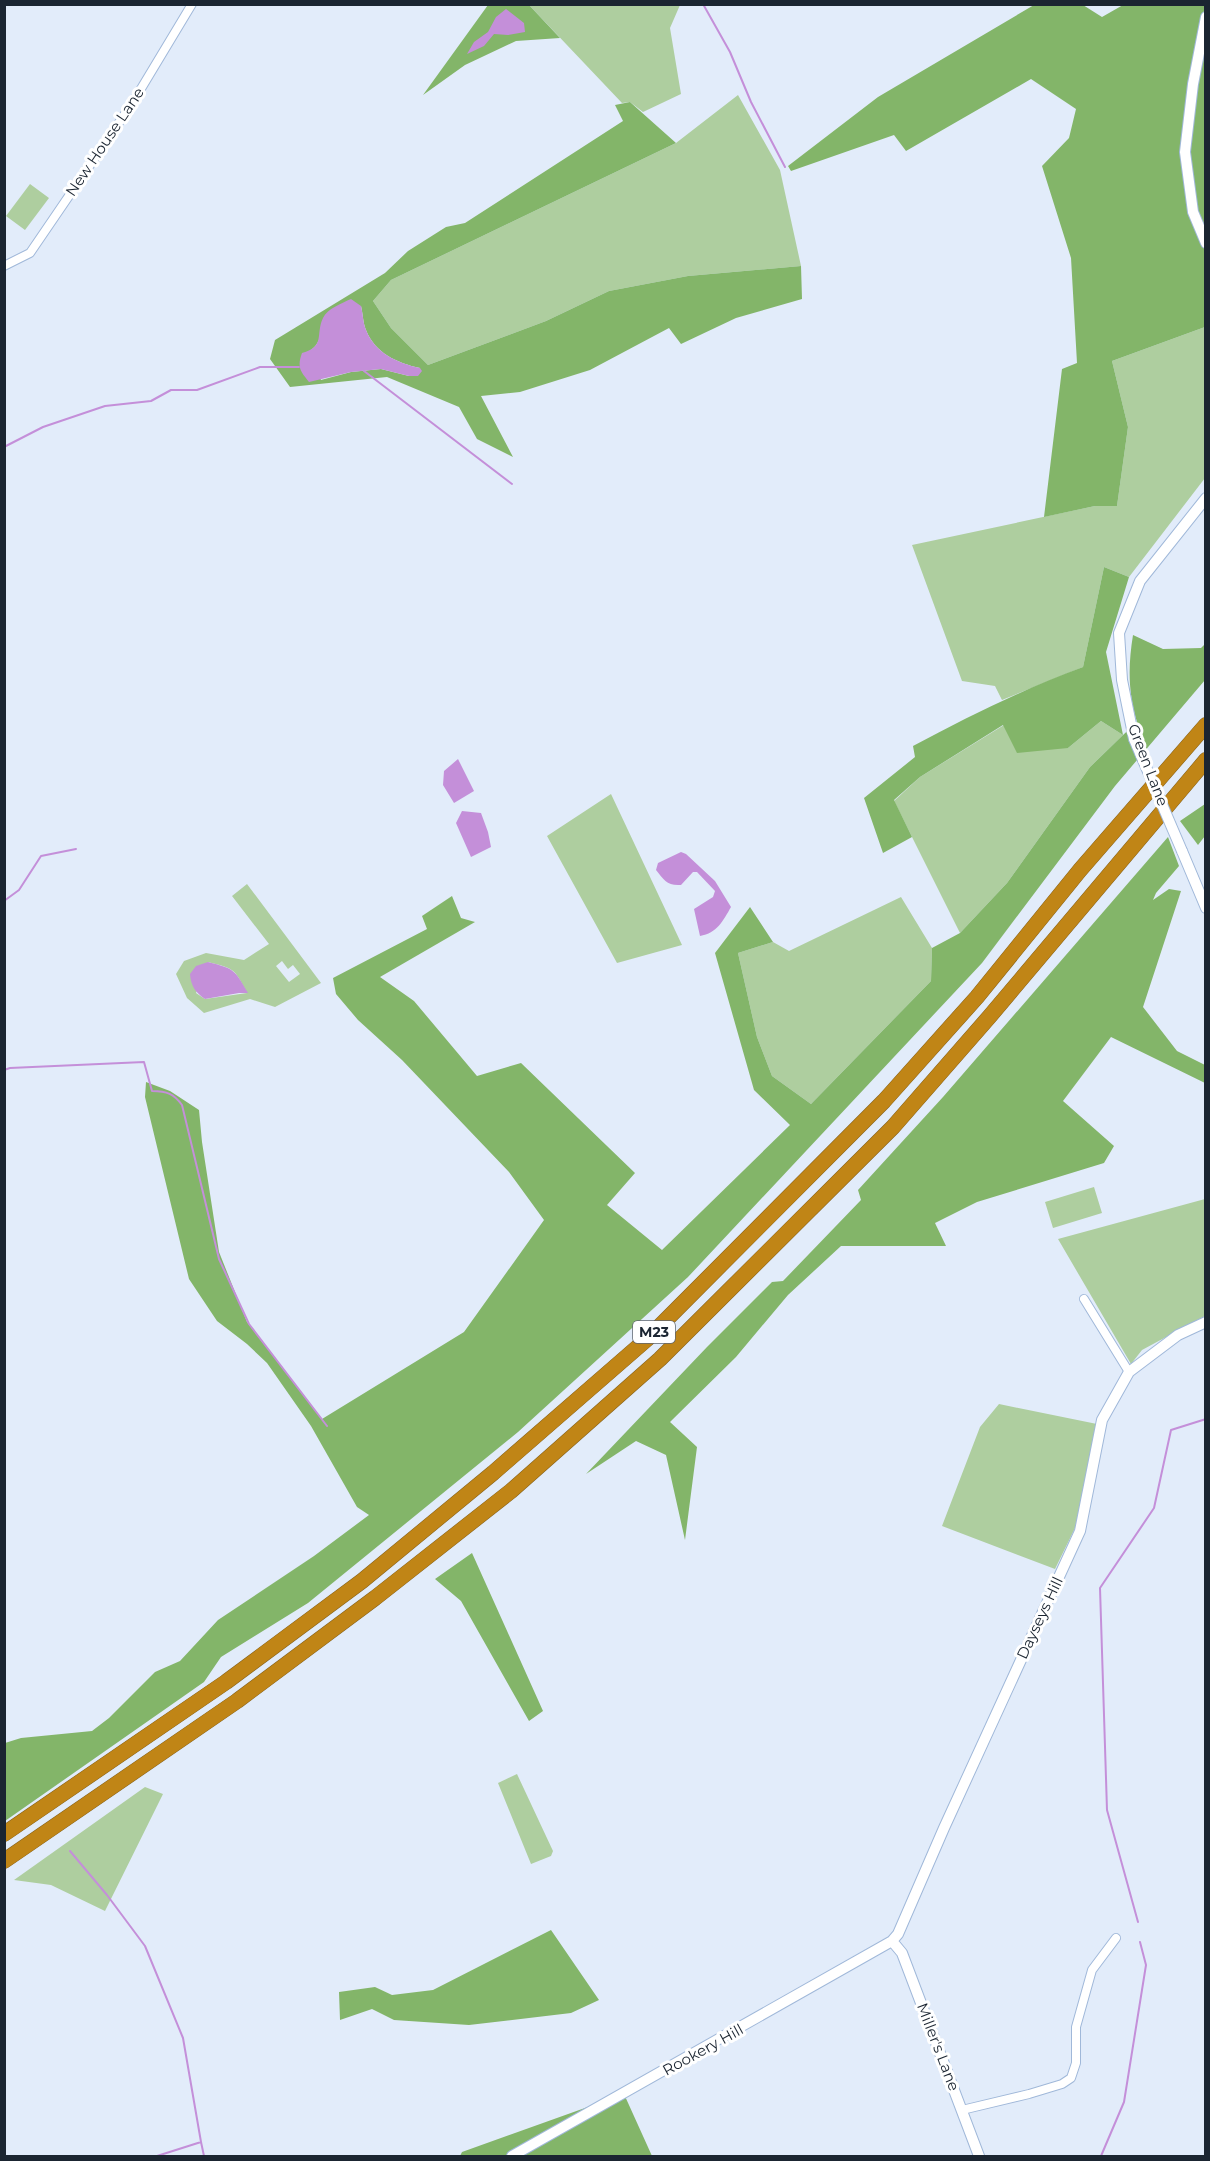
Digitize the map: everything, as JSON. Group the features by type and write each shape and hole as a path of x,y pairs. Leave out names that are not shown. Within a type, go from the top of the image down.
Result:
{"highway":[{"name":"M23","path":"4,1834 226,1683 362,1581 493,1473 647,1339 884,1101 977,997 1080,870 1206,724"},
{"name":"M23","path":"4,1861 237,1701 375,1598 511,1491 660,1359 892,1127 990,1016 1206,760"}],"street":[{"name":"New House Lane","path":"4,266 30,253 133,102 192,4"},
{"path":"1206,17 1193,84 1185,152 1193,212 1206,243"},
{"name":"Green Lane","path":"1206,498 1140,581 1119,633 1122,680 1134,739 1206,908"},
{"path":"1084,1299 1129,1372"},
{"name":"Dayseys Hill","path":"892,1941 898,1934 1080,1531 1102,1420 1129,1372 1178,1335 1206,1322"},
{"path":"962,2109 1029,2094 1062,2084 1071,2078 1076,2063 1076,2027 1092,1970 1116,1938"},
{"name":"Miller's Lane","path":"892,1941 902,1953 979,2157"},
{"name":"Rookery Hill","path":"512,2157 892,1941"}],"green space":[{"path":"488,5 529,5 560,38 516,41 465,65 423,95"},
{"path":"529,5 680,5 670,28 681,94 643,112 630,102 622,103"},
{"path":"1034,5 1083,5 1102,17 1123,5 1205,5 1205,327 1112,361 1128,427 1117,506 1095,506 1044,517 1062,369 1077,363 1071,258 1042,166 1069,138 1076,109 1031,79 906,151 894,135 791,171 788,166 878,97"},
{"path":"738,95 780,170 801,266 688,276 609,291 546,321 428,365 391,328 373,301 391,280 676,143"},
{"path":"630,102 676,143 391,280 373,301 391,328 428,365 546,321 609,291 688,276 801,266 802,299 736,318 681,344 669,328 590,370 520,392 481,396 513,457 477,439 459,407 387,377 290,387 270,359 275,340 385,273 408,251 446,227 465,223 623,121 615,105","holes":["361,306 366,330 375,345 395,360 420,368 409,376 381,369 351,372 321,380 310,351 318,342 320,330"]},
{"path":"30,184 49,198 25,230 6,216"},
{"path":"1205,327 1205,478 1129,577 1104,567 1083,667 1002,700 995,686 962,681 912,545 1095,506 1117,506 1128,427 1112,361"},
{"path":"1104,567 1129,577 1106,652 1123,735 1101,721 1068,748 1017,753 1003,725 920,777 894,800 912,837 883,853 864,798 915,757 913,746 997,703 1083,667"},
{"path":"1133,635 1163,649 1201,648 1205,644 1205,680 1115,786 982,963 688,1277 518,1432 308,1603 221,1657 204,1682 5,1821 5,1743 21,1738 92,1731 109,1718 155,1672 180,1661 218,1620 314,1556 369,1515 357,1507 311,1426 267,1363 217,1321 189,1279 145,1097 146,1082 170,1091 199,1110 219,1252 247,1322 322,1419 464,1332 544,1220 509,1172 402,1060 358,1020 336,994 333,978 427,929 422,916 452,896 461,918 475,922 380,977 414,1001 477,1076 521,1063 635,1173 607,1205 662,1250 790,1125 754,1090 715,953 750,907 773,942 738,953 757,1037 772,1076 811,1104 931,981 932,948 960,933 1007,883 1090,767 1137,722 1130,679"},
{"path":"1101,721 1123,735 1090,767 1007,883 960,933 894,801 920,777 1004,725 1068,748"},
{"path":"611,794 682,945 617,963 547,836"},
{"path":"1205,804 1205,836 1198,845 1180,821"},
{"path":"1168,837 1179,866 1156,893 1153,900 1169,889 1181,891 1143,1007 1177,1051 1205,1065 1205,1083 1111,1037 1063,1101 1114,1146 1104,1163 977,1202 935,1223 946,1246 841,1246 788,1295 736,1357 670,1422 697,1447 685,1540 666,1455 636,1441 586,1474 772,1282 783,1281 861,1200 858,1190 943,1097"},
{"path":"247,884 321,983 275,1007 250,999 204,1013 187,998 176,974 184,961 206,953 244,960 269,944 232,896","holes":["282,961 288,969 293,965 300,974 289,982 276,966","208,962 233,971 247,993 205,999 196,993"]},
{"path":"901,897 932,948 931,981 811,1104 772,1076 757,1037 738,953 773,942 789,951"},
{"path":"1094,1187 1102,1213 1053,1228 1045,1202"},
{"path":"1205,1199 1205,1316 1142,1350 1131,1364 1058,1239"},
{"path":"999,1404 1097,1424 1075,1528 1055,1569 942,1526 980,1427"},
{"path":"472,1553 543,1711 529,1721 461,1601 435,1579"},
{"path":"517,1774 553,1851 551,1856 531,1864 498,1783"},
{"path":"145,1787 163,1794 105,1911 51,1885 14,1880"},
{"path":"551,1930 599,2000 571,2013 469,2025 394,2020 372,2009 340,2020 339,1992 375,1987 392,1995 433,1990"},
{"path":"624,2094 652,2156 460,2156 462,2152"}],"shaded area":[{"path":"506,9 524,23 525,32 508,35 494,34 484,46 467,54 474,42 488,32 496,17"},
{"path":"351,299 361,306 365,327 375,345 395,360 420,368 422,371 418,376 381,369 351,372 309,382 300,369 302,353 317,343 325,315"},
{"path":"458,759 474,791 454,803 443,785 444,771"},
{"path":"462,811 481,813 491,847 471,857 456,823"},
{"path":"681,852 715,881 731,907 719,926 700,936 694,909 713,897 715,891 697,872 693,872 681,885 676,885 666,882 656,870 658,863"},
{"path":"208,962 233,971 248,993 205,999 196,991 190,974 196,966"}],"waterway":[{"path":"703,4 730,52 751,102 785,167"},
{"path":"4,447 43,427 105,406 151,401 171,390 197,390 260,367 299,367"},
{"path":"364,371 512,484"},
{"path":"4,901 19,890 41,856 76,849"},
{"path":"4,1070 144,1062 152,1091 170,1094 182,1105 219,1259 249,1324 327,1426"},
{"path":"1138,1922 1107,1810 1100,1588 1154,1508 1171,1430 1206,1419"},
{"path":"70,1851 145,1946 183,2038 201,2142"},
{"path":"1101,2156 1124,2102 1146,1965 1140,1942"},
{"path":"157,2156 201,2142 204,2156"}]}
